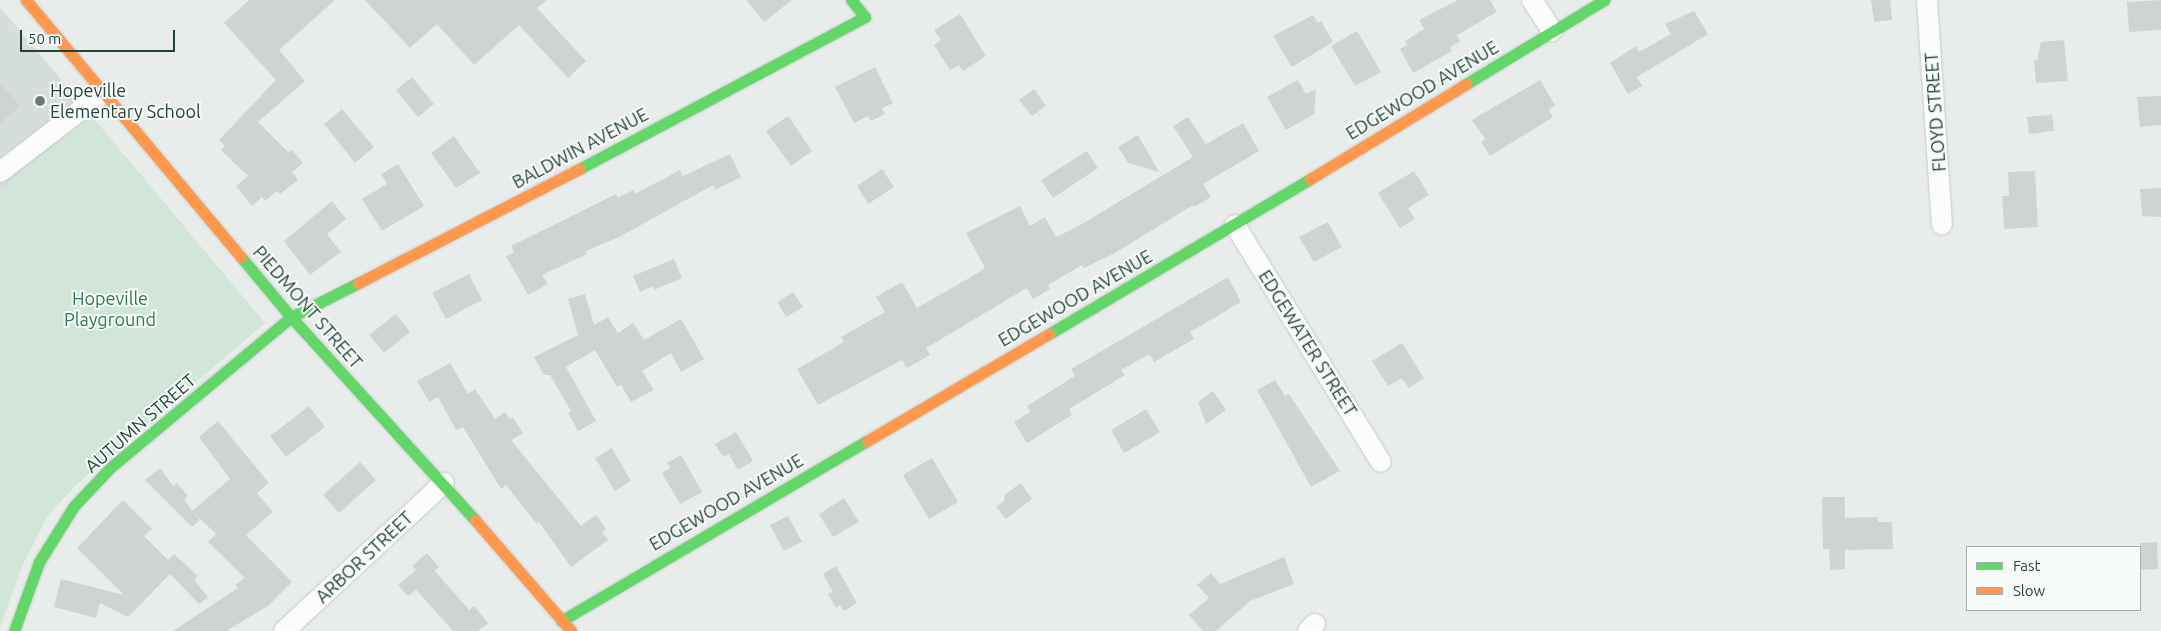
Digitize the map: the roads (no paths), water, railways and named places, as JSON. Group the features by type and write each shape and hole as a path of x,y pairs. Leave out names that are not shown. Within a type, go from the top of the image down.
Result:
{"street":[{"name":"PIEDMONT STREET","path":"26,0 291,317 444,483 571,631"},
{"name":"BALDWIN AVENUE","path":"291,317 597,160 865,17 851,0"},
{"path":"1532,0 1552,30"},
{"name":"EDGEWOOD AVENUE","path":"561,621 1235,225 1604,0"},
{"name":"FLOYD STREET","path":"1927,0 1942,224"},
{"path":"0,172 103,93"},
{"name":"EDGEWATER STREET","path":"1235,225 1381,462"},
{"name":"AUTUMN STREET","path":"14,631 39,562 74,506 111,467 291,317"},
{"name":"ARBOR STREET","path":"284,631 444,483"}],"place":[{"name":"Hopeville Elementary School","path":"40,101"}],"park label":[{"name":"Hopeville Playground","path":"110,309"}]}
